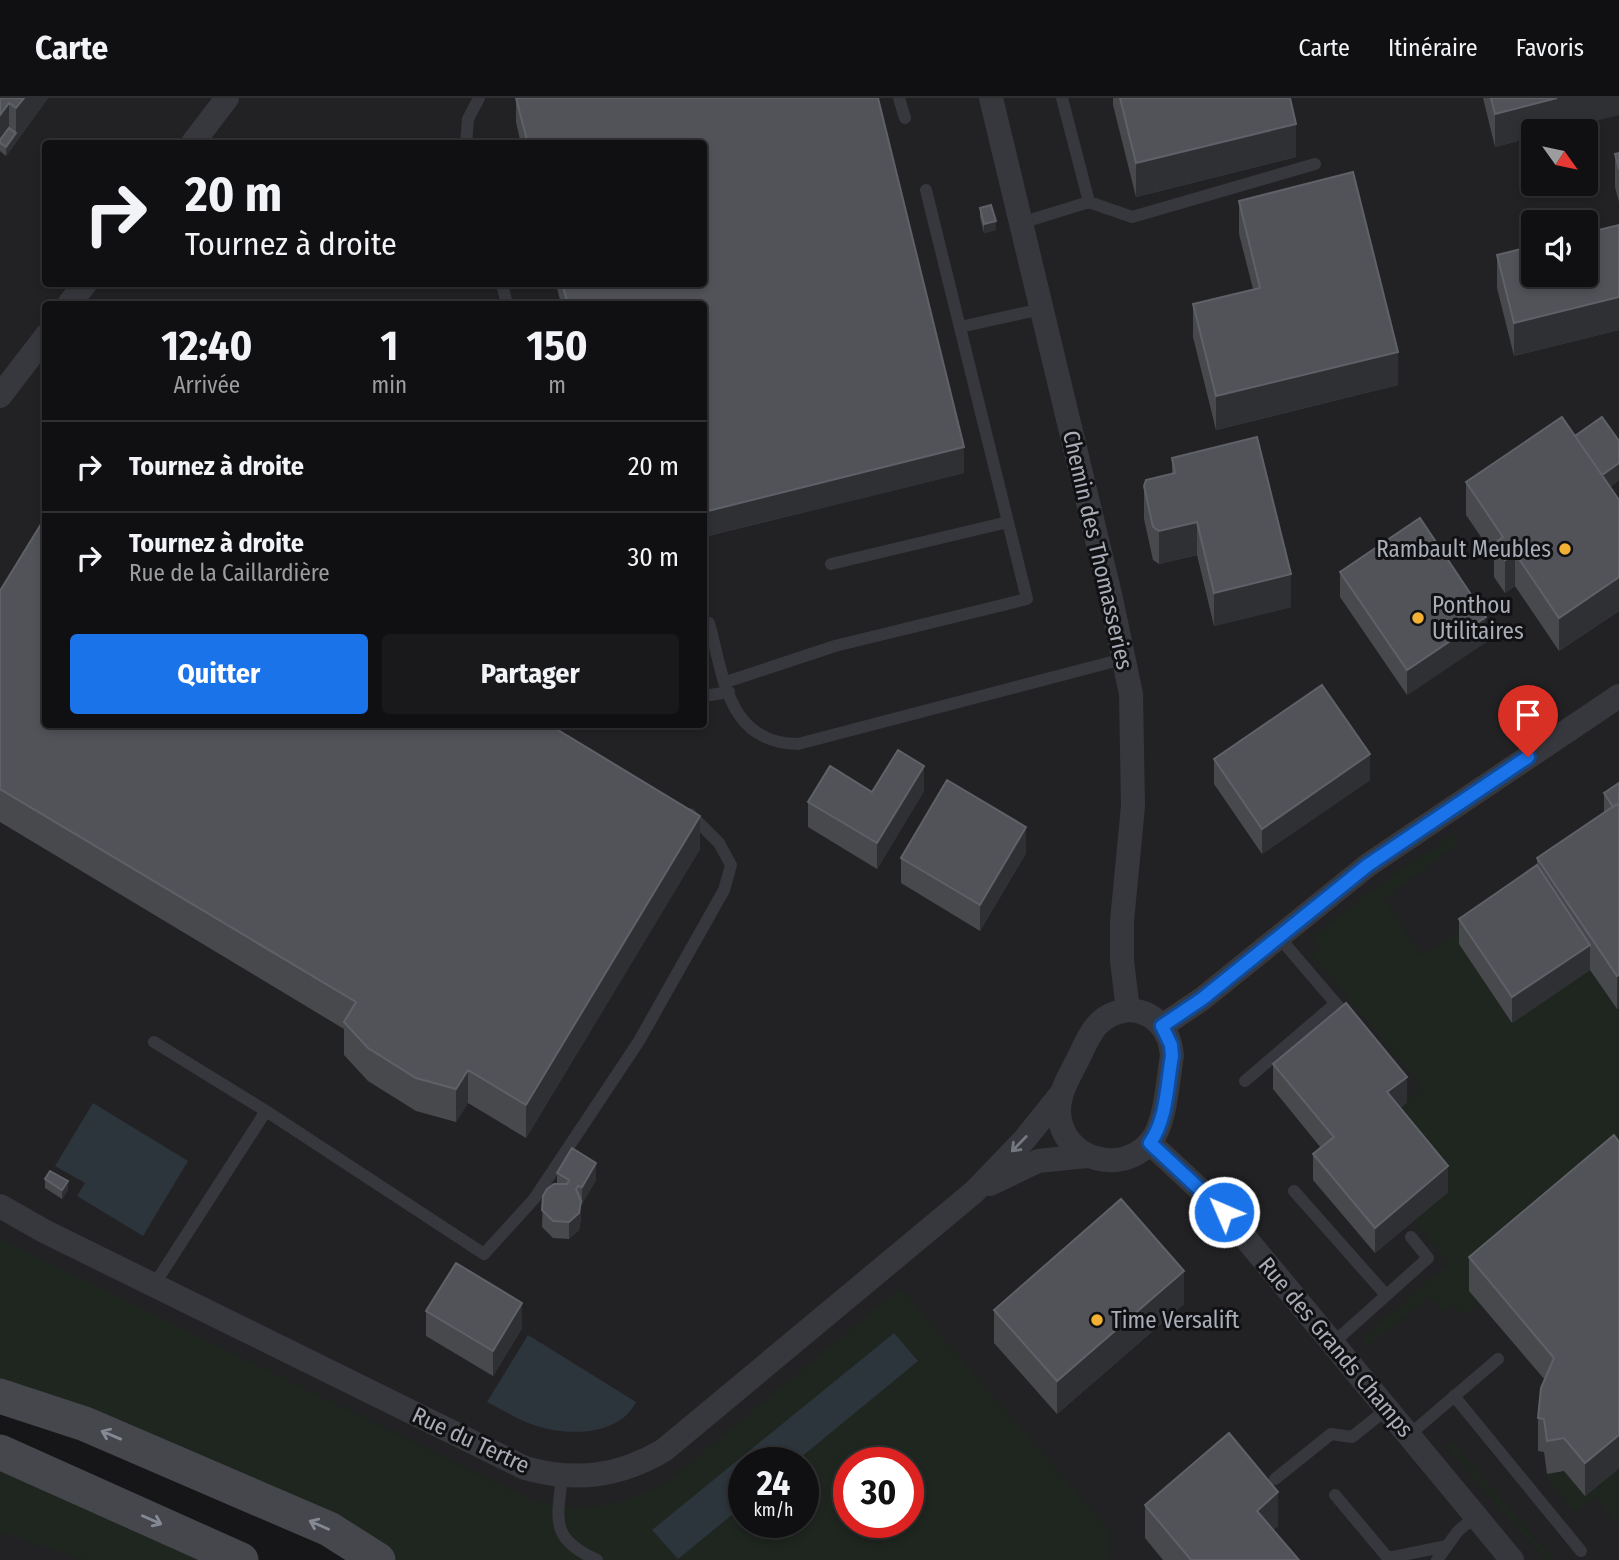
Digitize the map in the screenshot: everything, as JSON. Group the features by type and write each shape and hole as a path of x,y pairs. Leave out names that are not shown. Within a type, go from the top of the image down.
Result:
{"main road":[{"path":"0,1396 85,1424 329,1529 378,1560"},
{"path":"0,1452 241,1560"}],"street":[{"path":"195,140 227,98"},
{"name":"Chemin des Thomasseries","path":"991,98 1131,694 1133,806 1122,921 1122,961 1128,1010"},
{"path":"71,301 83,287"},
{"path":"0,396 42,341"},
{"path":"1162,1026 1202,999 1368,865 1619,696"},
{"path":"1128,1010 1145,1013 1162,1026 1171,1045 1172,1056 1157,1133 1150,1143 1127,1159 1113,1161 1087,1156 1069,1141 1059,1119 1061,1094 1092,1029 1107,1016 1128,1010"},
{"name":"Rue du Tertre","path":"0,1206 44,1231 525,1468 562,1476 609,1474 638,1464 664,1450 974,1192 1025,1139 1061,1094"},
{"name":"Rue des Grands Champs","path":"1150,1143 1224,1212 1511,1559"},
{"name":"Rue du Tertre","path":"974,1192 1038,1161 1087,1156"}],"lane":[{"path":"466,140 468,120 478,98"},
{"path":"899,98 905,118"},
{"path":"1062,98 1089,202"},
{"path":"1020,223 1089,202 1132,218 1315,164"},
{"path":"707,695 835,646 1027,598 926,190"},
{"path":"960,327 1041,309"},
{"path":"831,564 1008,522"},
{"path":"709,622 733,707 753,732 782,744 798,744 1123,659"},
{"path":"155,1042 266,1111 484,1254 534,1199 639,1041 724,890 731,865 719,844 687,812 676,805"},
{"path":"1278,936 1359,1030"},
{"path":"1245,1081 1335,1003"},
{"path":"153,1285 266,1111"},
{"path":"1294,1191 1386,1295"},
{"path":"1333,1343 1428,1258 1411,1237"},
{"path":"1409,1435 1498,1359"},
{"path":"1454,1396 1581,1551"},
{"path":"1276,1479 1331,1434 1352,1437 1387,1409"},
{"path":"562,1476 558,1520 562,1535 574,1548 597,1560"},
{"path":"1335,1495 1386,1559 1447,1546"},
{"path":"1437,1560 1458,1531 1476,1516"}],"shaded area":[{"path":"0,98 1619,98 1619,1560 555,1560 0,1251"},
{"path":"1452,835 1459,843 1384,899 1421,956 1487,912 1512,1023 1590,970 1619,1013 1619,1175 1469,1290 1479,1303 1464,1316 1453,1304 1443,1313 1430,1297 1368,1346 1361,1339 1449,1263 1413,1221 1448,1191 1387,1118 1422,1087 1311,954 1319,947 1312,938 1366,894"},
{"path":"93,1103 188,1161 143,1236 77,1196 85,1183 55,1166"},
{"path":"0,1238 528,1499 582,1507 632,1498 667,1482 900,1288 1111,1532 1110,1560 392,1560 0,1387"},
{"path":"894,1333 918,1361 813,1447 754,1447"},
{"path":"528,1335 636,1402 618,1422 592,1431 578,1432 537,1426 487,1402"},
{"path":"1451,1440 1554,1560 1545,1560 1445,1446"},
{"path":"728,1468 728,1518 678,1559 652,1530"},
{"path":"1619,1468 1619,1525 1594,1496 1575,1512 1547,1479 1547,1474"},
{"path":"0,1469 226,1560 84,1560 0,1532"},
{"path":"0,1532 30,1541 84,1560 0,1560"}],"building":[{"path":"0,98 24,98 16,108 9,103 0,115"},
{"path":"516,98 878,98 964,447 707,511 707,301 567,301 563,287 707,287 707,140 527,140"},
{"path":"1120,98 1290,98 1296,124 1136,163"},
{"path":"1491,98 1557,98 1495,114"},
{"path":"9,128 16,133 6,147 0,140"},
{"path":"1619,153 1619,169 1615,154"},
{"path":"1353,172 1398,352 1216,396 1193,304 1260,288 1239,201"},
{"path":"991,205 996,221 984,224 980,208"},
{"path":"1619,225 1619,297 1514,323 1497,255 1521,249 1521,287 1598,287 1598,230"},
{"path":"1562,417 1619,500 1619,577 1559,618 1515,553 1505,560 1494,544 1503,537 1466,482"},
{"path":"1602,417 1619,441 1619,463 1602,475 1575,436"},
{"path":"1257,437 1291,574 1214,593 1197,522 1159,531 1153,527 1144,486 1146,480 1175,473 1172,458"},
{"path":"1420,518 1486,617 1407,670 1340,572"},
{"path":"42,523 42,728 555,728 700,816 526,1105 468,1070 456,1089 416,1078 368,1048 344,1022 356,1002 0,789 0,591"},
{"path":"1322,685 1370,754 1262,829 1214,759"},
{"path":"898,750 924,766 877,843 808,802 830,766 872,792"},
{"path":"947,780 1026,827 980,905 901,858"},
{"path":"1619,783 1619,807 1617,804 1613,807 1604,793"},
{"path":"1617,804 1619,975 1617,976 1537,858"},
{"path":"1537,865 1590,945 1512,997 1459,919"},
{"path":"1346,1003 1407,1077 1387,1092 1448,1166 1375,1228 1313,1154 1334,1137 1273,1064"},
{"path":"1614,1135 1619,1142 1619,1435 1585,1463 1564,1438 1547,1441 1544,1419 1538,1418 1541,1388 1554,1358 1469,1257"},
{"path":"572,1148 596,1163 582,1187 578,1186 576,1189 581,1201 579,1213 569,1222 553,1221 542,1210 543,1196 554,1184 567,1184 569,1180 557,1173"},
{"path":"50,1171 68,1181 62,1190 45,1179"},
{"path":"1121,1199 1184,1271 1057,1381 994,1310"},
{"path":"456,1263 522,1303 493,1351 426,1311"},
{"path":"1229,1433 1278,1492 1257,1511 1299,1560 1191,1560 1145,1505"}],"place":[{"name":"Rambault Meubles","path":"1565,549"},
{"name":"Ponthou Utilitaires","path":"1418,618"},
{"name":"Time Versalift","path":"1097,1320"}],"route":[{"path":"1224,1212 1150,1143 1157,1133 1172,1056 1168,1035 1162,1026 1202,999 1368,865 1528,757"}]}
